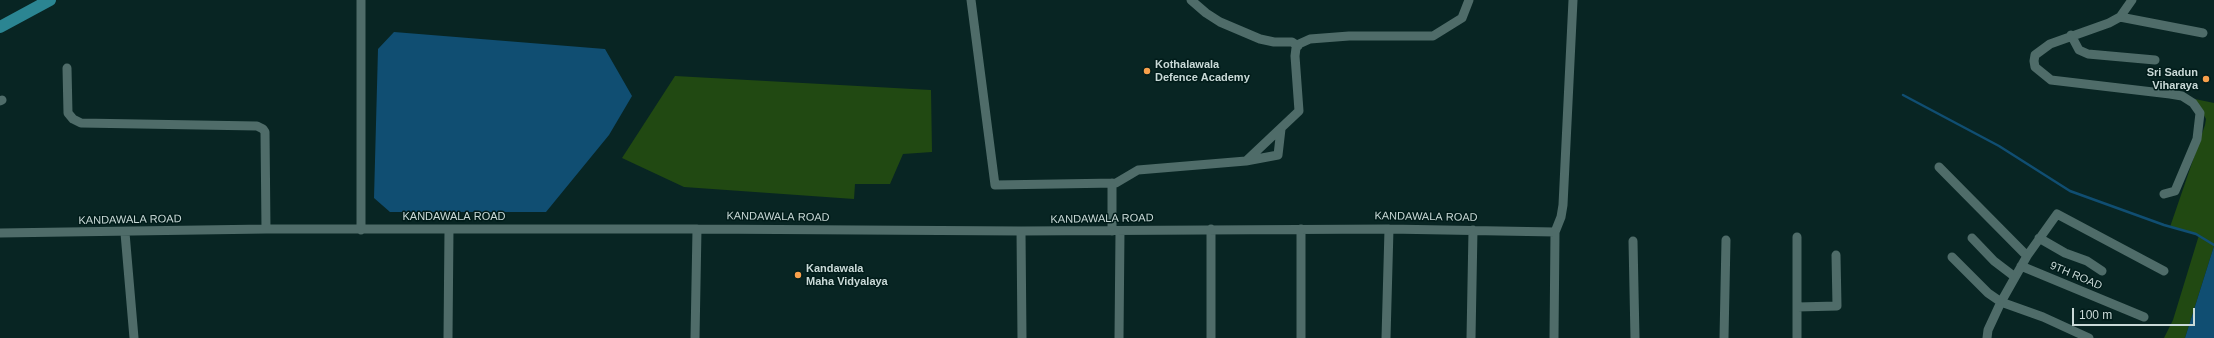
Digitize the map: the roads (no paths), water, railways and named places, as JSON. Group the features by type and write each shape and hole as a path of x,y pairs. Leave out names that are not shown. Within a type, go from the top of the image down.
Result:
{"main road":[{"path":"0,27 50,0"}],"street":[{"path":"361,0 361,230"},
{"path":"971,0 995,185 1112,183 1120,182 1138,170 1246,161 1278,155 1281,128"},
{"path":"1191,0 1206,14 1226,25 1260,39 1274,42 1292,42 1298,46"},
{"path":"1246,161 1299,111 1295,56 1298,46 1310,39 1330,37 1433,36 1462,18 1469,0"},
{"path":"1554,338 1555,232 1561,217 1563,205 1573,0"},
{"path":"2132,0 2120,17 2109,23 2050,44 2035,56 2035,67 2051,80 2182,96 2193,103 2200,112 2197,139 2175,191 2164,194"},
{"path":"2120,17 2203,34"},
{"path":"2072,35 2079,50 2088,54 2155,60"},
{"path":"67,68 68,113 73,119 81,123 257,126 263,129 265,132 266,229"},
{"path":"1939,167 2027,256"},
{"path":"1112,183 1116,231 1118,338"},
{"path":"1987,338 1988,330 2001,302 2021,266 2057,214 2164,271"},
{"path":"1301,338 1302,228"},
{"name":"KANDAWALA ROAD","path":"0,233 125,233 266,229 697,229 1021,232 1302,228 1555,232"},
{"path":"695,338 697,229"},
{"path":"1211,229 1211,338"},
{"path":"1386,338 1389,229"},
{"path":"448,338 449,230"},
{"path":"1471,338 1473,230"},
{"path":"1021,232 1022,338"},
{"path":"125,233 134,338"},
{"path":"1797,237 1797,338"},
{"path":"1972,238 1994,261 2015,277"},
{"path":"2039,238 2065,254 2087,262 2102,271"},
{"path":"1724,338 1726,240"},
{"path":"1634,241 1635,338"},
{"path":"1797,307 1837,306 1836,255"},
{"path":"1952,257 1988,292 2001,302 2043,317 2089,338"},
{"name":"9TH ROAD","path":"2021,266 2144,317"}],"water":[{"path":"394,32 605,49 632,96 609,135 546,212 390,212 374,198 378,49"},
{"path":"2214,246 2214,338 2185,338"}],"waterway":[{"path":"1903,95 1999,146 2070,191 2164,225 2196,234 2214,245"}],"place":[{"name":"Kothalawala Defence Academy","path":"1147,71"},
{"name":"Sri Sadun Viharaya","path":"2206,79"},
{"name":"Kandawala Maha Vidyalaya","path":"798,275"}]}
